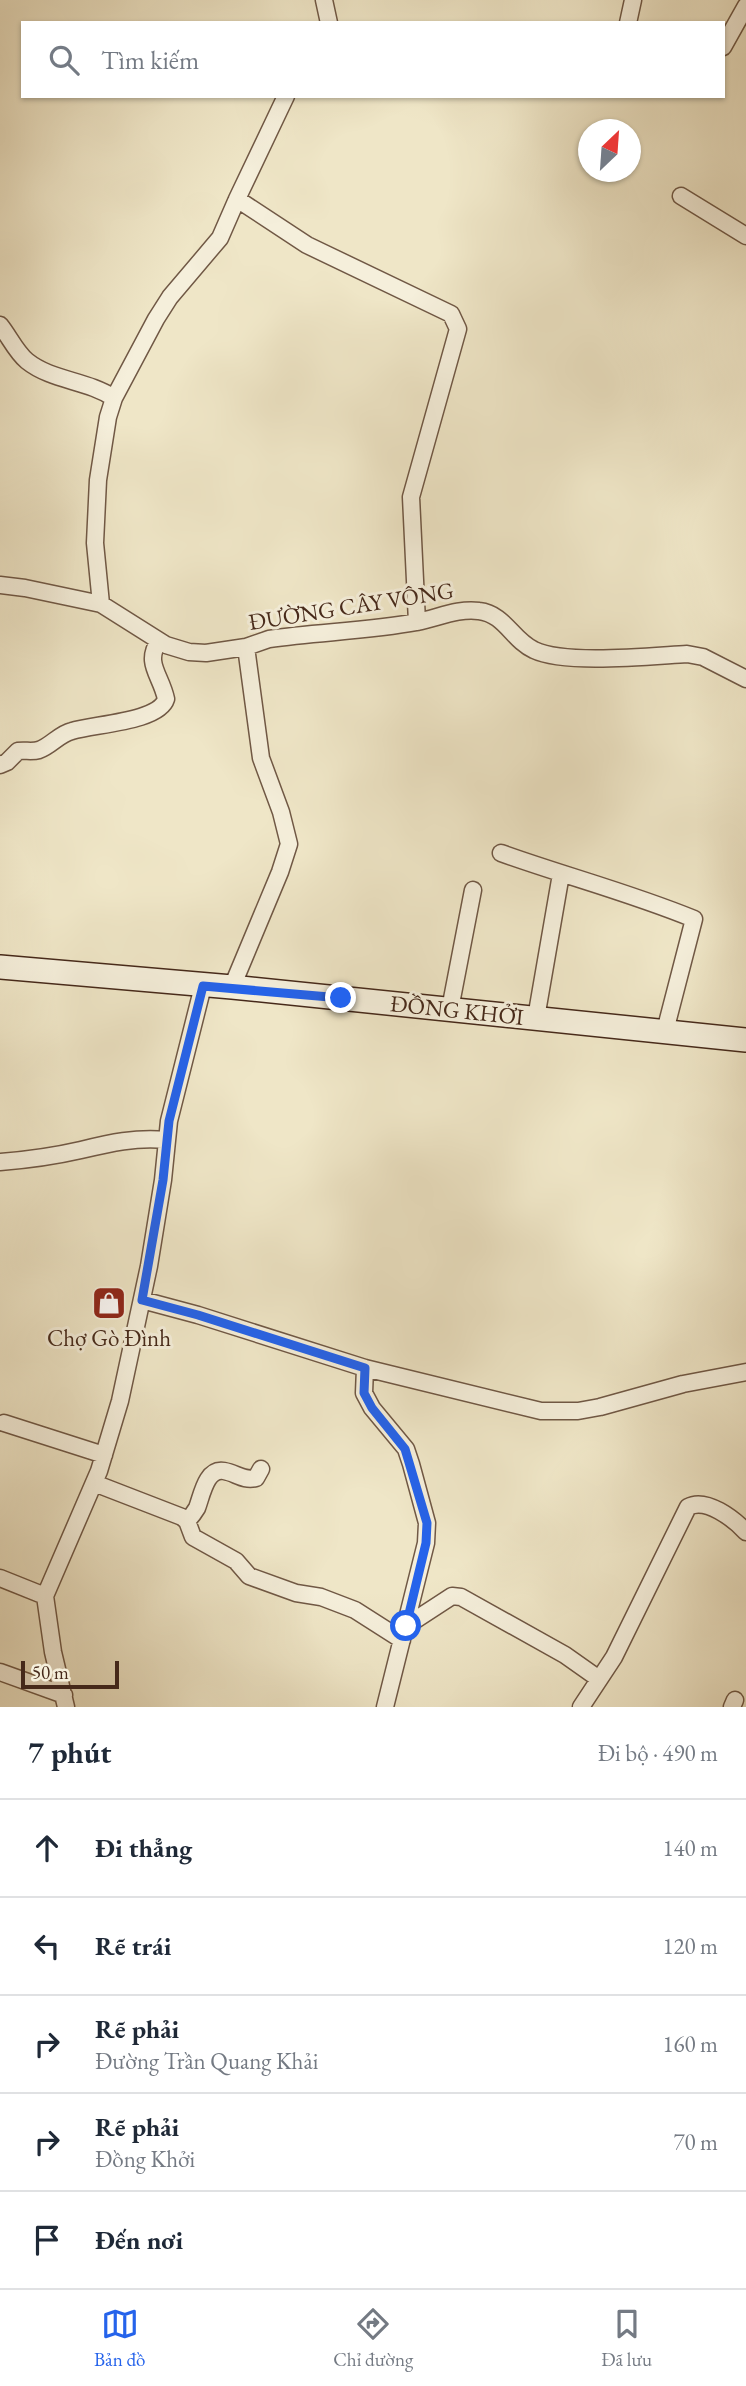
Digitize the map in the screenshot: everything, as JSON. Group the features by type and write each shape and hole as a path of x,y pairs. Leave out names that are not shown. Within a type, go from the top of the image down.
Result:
{"main road":[{"name":"ĐỒNG KHỞI","path":"0,967 232,987 746,1040"}],"street":[{"path":"324,0 328,21"},
{"path":"629,21 634,0"},
{"path":"725,43 746,6"},
{"path":"101,604 95,543 98,480 108,416 114,398 170,297 220,239 285,98"},
{"path":"681,196 746,236"},
{"path":"237,199 307,245 451,314 458,329 411,497 417,622"},
{"path":"0,325 24,359 36,367 100,389 114,398"},
{"name":"ĐƯỜNG CÂY VÔNG","path":"0,586 25,588 101,604 159,641 189,652 206,653 246,647 269,639 417,622 466,610 493,614 525,645 550,655 590,658 687,654 703,656 746,679"},
{"path":"0,765 18,751 41,749 72,730 153,713 162,708 166,699 151,655 159,641"},
{"path":"232,987 289,845 281,812 261,758 246,647"},
{"path":"501,853 647,900 694,919 665,1031"},
{"path":"537,1018 561,874"},
{"path":"450,1009 473,890"},
{"path":"65,1701 53,1652 46,1596 94,1483 120,1401 142,1300 163,1180 173,1101 203,986"},
{"path":"0,1162 80,1150 118,1141 146,1138 166,1140"},
{"path":"142,1300 365,1368 521,1408 562,1412 600,1407 693,1381 746,1372"},
{"path":"365,1368 364,1393 372,1408 405,1449 427,1523 426,1543 385,1707"},
{"path":"4,1423 104,1455"},
{"path":"187,1521 195,1511 209,1477 214,1472 223,1470 250,1479 256,1478 261,1469"},
{"path":"94,1483 182,1517 187,1521 193,1537 236,1561 249,1576 296,1593 321,1597 355,1609 404,1633"},
{"path":"581,1707 627,1633 688,1507 704,1505 736,1520 746,1532"},
{"path":"0,1578 46,1596"},
{"path":"404,1633 452,1596 461,1597 565,1655 599,1679"},
{"path":"0,1672 65,1701"}],"place":[{"name":"Chợ Gò Đình","path":"109,1303"}],"route":[{"path":"341,998 203,986 169,1121 163,1180 142,1300 365,1368 364,1393 387,1429 405,1449 427,1523 426,1543 406,1626"}]}
